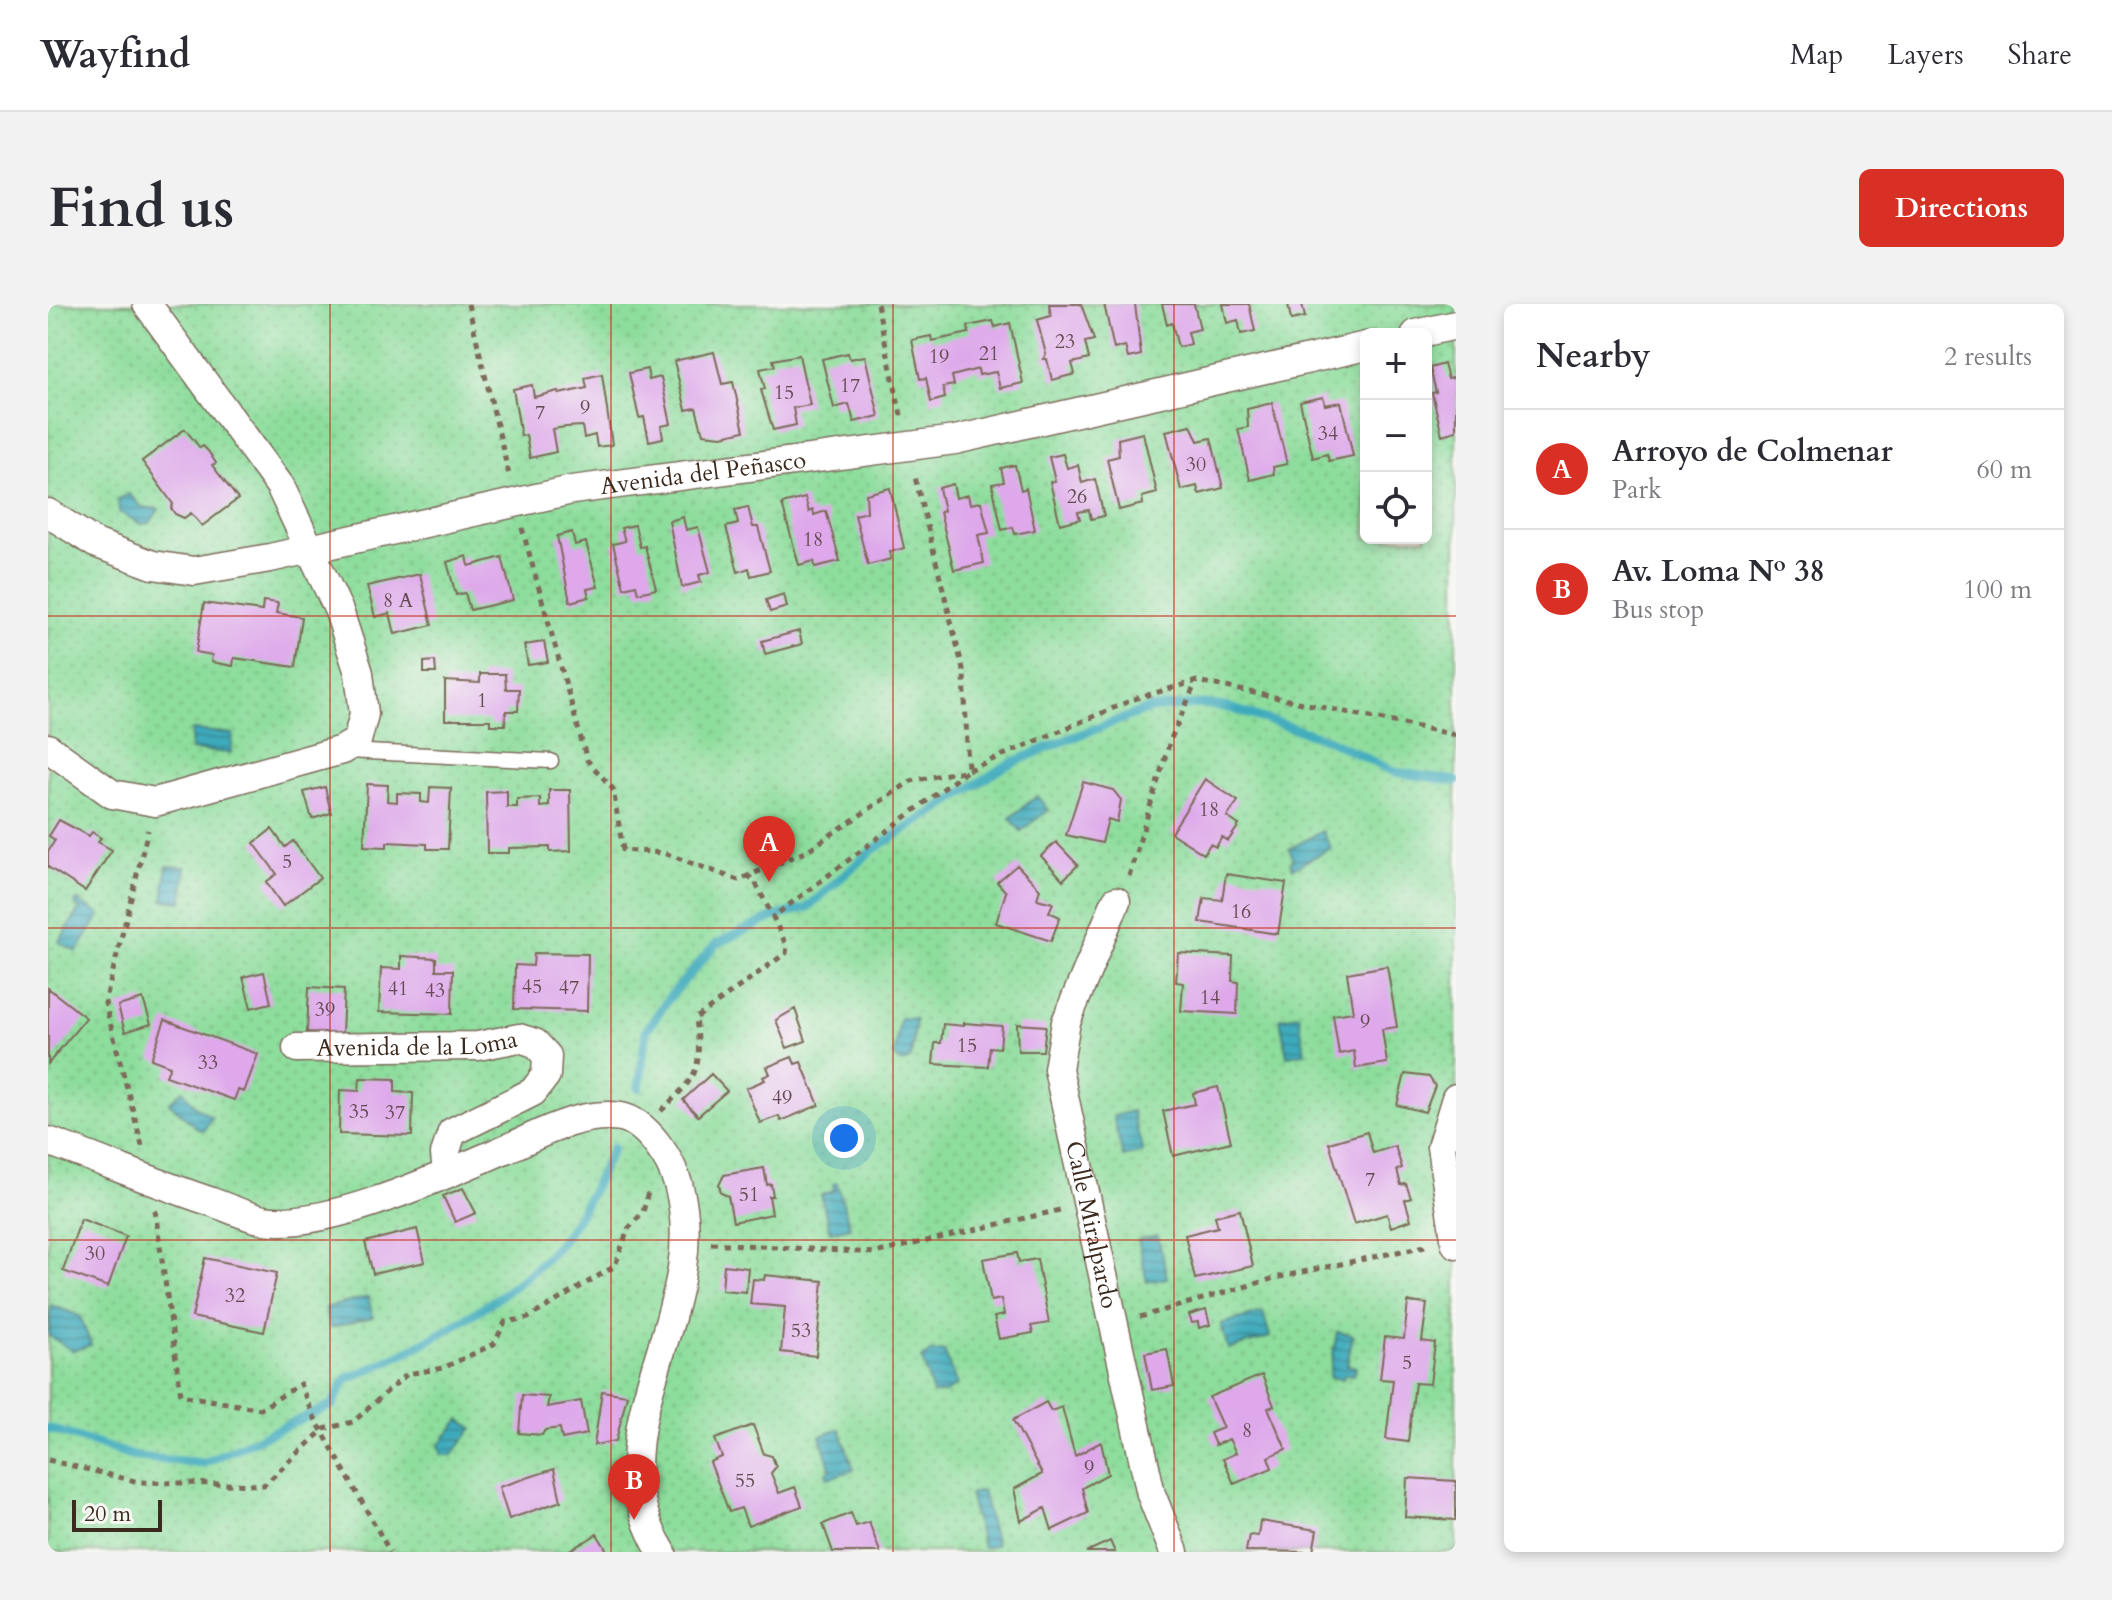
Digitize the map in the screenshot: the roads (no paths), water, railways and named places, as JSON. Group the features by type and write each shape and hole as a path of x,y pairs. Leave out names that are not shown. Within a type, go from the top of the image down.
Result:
{"street":[{"path":"48,748 112,794 155,802 342,750 357,741 362,730 364,714 359,673 339,611 280,486 147,304"},
{"path":"1432,330 1456,325"},
{"name":"Avenida del Peñasco","path":"48,513 95,543 153,565 194,571 310,549 572,490 955,440 1360,347"},
{"name":"Calle Miralpardo","path":"1116,901 1066,1022 1058,1069 1151,1494 1174,1552"},
{"name":"Avenida de la Loma","path":"297,1048 478,1046 519,1038 535,1043 547,1056 546,1075 533,1092 452,1132 445,1154 447,1173"},
{"path":"1456,1098 1441,1147 1456,1242"},
{"path":"48,1141 265,1220 325,1216 447,1173 555,1127 592,1117 620,1117 651,1138 676,1178 684,1205 687,1242 677,1303 653,1376 635,1447 636,1484 645,1516 662,1552"}],"lane":[{"path":"342,750 551,761"}],"water":[{"path":"129,494 142,507 159,509 150,523 141,524 119,512 118,499"},
{"path":"192,730 233,734 231,753 191,750"},
{"path":"1037,796 1048,810 1021,831 1010,818"},
{"path":"1322,831 1331,848 1293,868 1290,862 1294,859 1289,849"},
{"path":"167,866 186,867 182,902 163,900"},
{"path":"77,900 100,915 77,952 59,942 80,908 75,904"},
{"path":"1299,1015 1305,1053 1287,1056 1280,1018"},
{"path":"900,1018 916,1019 911,1058 902,1063 894,1056"},
{"path":"183,1090 195,1106 212,1117 204,1130 198,1129 169,1103"},
{"path":"1132,1111 1143,1152 1123,1157 1113,1116"},
{"path":"837,1183 850,1227 830,1232 821,1195 834,1191 833,1184"},
{"path":"1158,1236 1167,1278 1147,1282 1138,1240"},
{"path":"368,1297 373,1317 330,1328 325,1308"},
{"path":"51,1305 80,1316 91,1345 73,1351 49,1336"},
{"path":"1263,1312 1270,1337 1228,1349 1221,1324"},
{"path":"1337,1332 1353,1335 1347,1365 1356,1367 1354,1375 1345,1374 1343,1379 1329,1377"},
{"path":"944,1351 957,1385 945,1393 933,1394 922,1359 930,1352"},
{"path":"460,1419 473,1428 452,1455 442,1455 439,1445"},
{"path":"840,1429 854,1470 828,1478 826,1473 831,1470 820,1436"},
{"path":"982,1491 996,1545 983,1548 969,1494"}],"waterway":[{"path":"639,1088 646,1031 668,999 716,944 773,917 807,908 871,851 1007,765 1073,737 1149,709 1204,704 1230,708 1327,739 1394,772 1456,781"},
{"path":"48,1428 137,1457 204,1463 332,1405 346,1379 462,1321 492,1302 543,1261 577,1219 613,1148"}],"place":[{"name":"Arroyo de Colmenar","path":"769,882"},
{"name":"Av. Loma Nº 38","path":"634,1520"}]}
